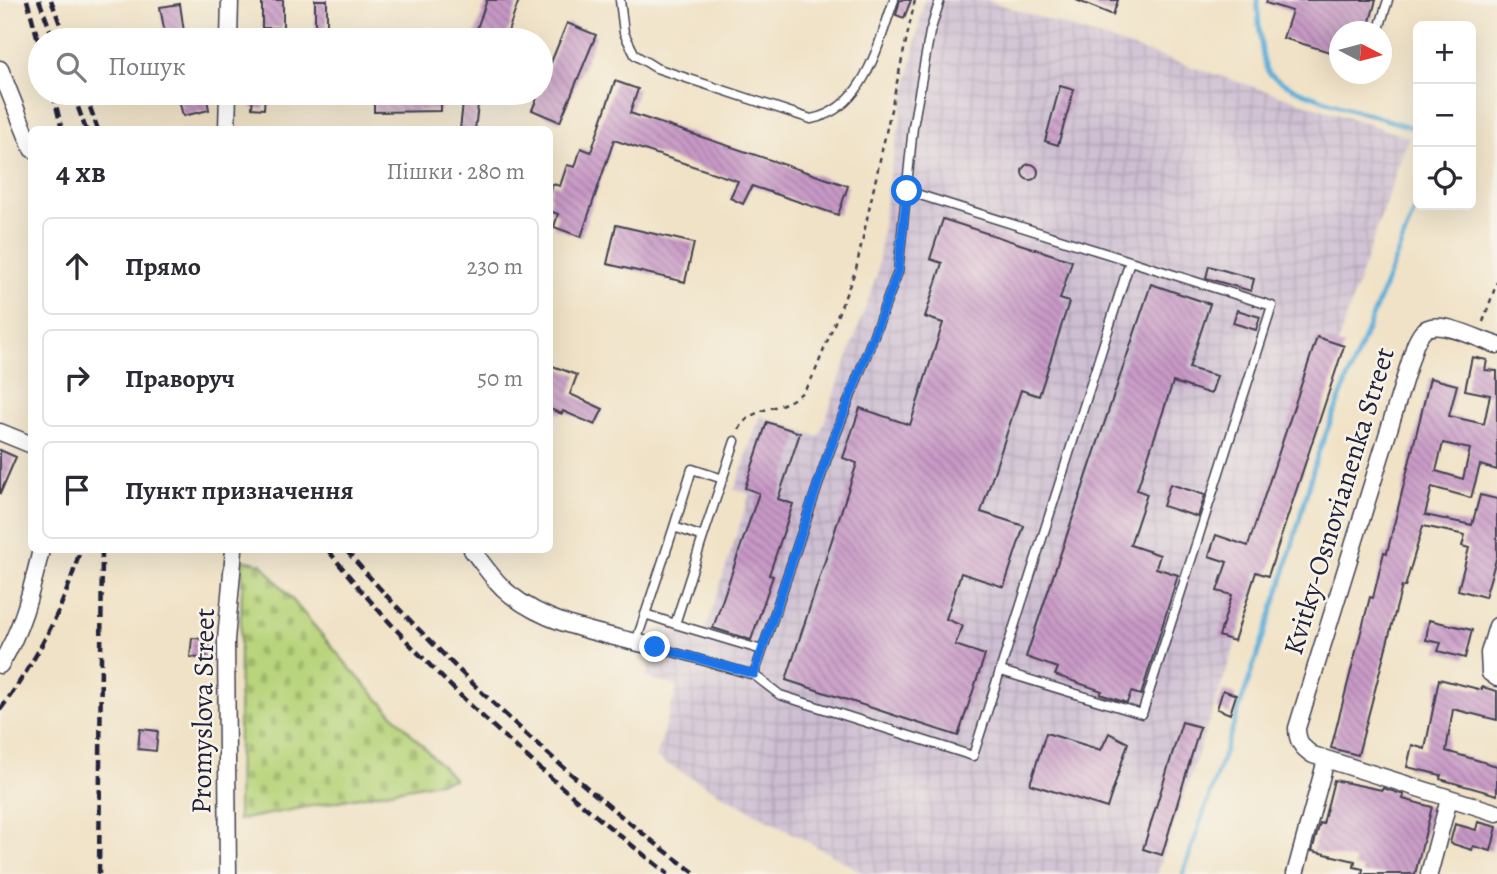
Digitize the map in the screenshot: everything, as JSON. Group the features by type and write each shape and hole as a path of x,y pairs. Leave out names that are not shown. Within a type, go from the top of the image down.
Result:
{"street":[{"path":"229,28 230,0"},
{"path":"0,69 28,139"},
{"path":"227,126 228,105"},
{"name":"Kvitky-Osnovianenka Street","path":"1326,761 1313,755 1301,744 1297,737 1297,728 1415,345 1426,328 1436,326 1447,327 1477,339"},
{"path":"1477,339 1497,345"},
{"path":"0,432 28,443"},
{"path":"0,665 15,642 28,608 40,553"},
{"name":"Promyslova Street","path":"228,874 226,640 234,553"},
{"path":"474,553 496,581 524,604 559,621 655,647"},
{"path":"1497,626 1488,663 1490,673 1497,678"},
{"path":"1295,874 1326,761 1497,813"},
{"path":"1429,874 1450,799"}],"lane":[{"path":"620,0 624,33 635,55 656,68 811,119 826,116 841,107 867,74 894,0"},
{"path":"754,674 828,454 898,272 913,127 930,32 940,0"},
{"path":"1381,21 1388,0"},
{"path":"907,191 1272,306 1142,714 1001,671"},
{"path":"655,647 754,674 780,695 973,756 1130,261"},
{"path":"675,624 735,441"},
{"path":"636,642 692,469 723,479"},
{"path":"674,527 704,537"},
{"path":"645,614 762,650"}],"path":[{"path":"735,441 748,416 795,398 807,388 815,372 856,269 915,0"},
{"path":"1477,339 1497,282"}],"shaded area":[{"path":"924,0 986,0 1408,137 1157,874 866,874 656,758 677,687 646,677 661,627 703,637 750,494 735,489 760,416 819,437 877,275 887,190"}],"green space":[{"path":"243,560 262,564 354,673 454,779 238,820"}],"building":[{"path":"262,0 283,0 283,28 262,28"},
{"path":"315,0 327,0 327,28 315,28"},
{"path":"487,0 519,0 509,28 477,28"},
{"path":"900,0 911,0 904,18 896,15"},
{"path":"1076,0 1118,0 1113,15"},
{"path":"1267,0 1376,0 1370,21 1329,21 1329,52 1283,38 1292,11 1266,3"},
{"path":"180,4 183,28 164,28 160,7"},
{"path":"567,23 596,35 560,122 532,110 534,105 553,105 553,57"},
{"path":"615,81 638,89 630,113 848,186 838,215 752,186 743,204 730,198 738,181 614,140 581,237 554,227 558,214 553,212 553,184 560,186 567,165 575,167 581,148 591,152"},
{"path":"1060,86 1074,90 1058,145 1045,141"},
{"path":"180,105 208,105 209,110 183,116"},
{"path":"252,105 264,105 264,109 252,108"},
{"path":"374,105 441,105 441,111 374,112"},
{"path":"463,105 478,105 475,126 460,126"},
{"path":"1030,164 1038,172 1030,180 1022,172"},
{"path":"943,219 1072,261 1060,299 1069,302 1039,396 1021,390 981,512 1024,526 1004,587 961,573 946,619 963,626 955,645 985,655 958,736 786,680 857,463 843,458 860,408 910,425 943,323 925,317 942,263 930,259"},
{"path":"616,225 694,243 685,282 607,264"},
{"path":"1209,266 1254,279 1251,291 1206,278"},
{"path":"1151,284 1210,304 1189,368 1217,376 1211,394 1173,382 1137,490 1147,494 1130,545 1160,555 1156,568 1178,575 1141,695 1131,692 1127,703 1100,694 1102,691 1055,675 1058,668 1026,657"},
{"path":"1237,310 1260,317 1256,330 1233,323"},
{"path":"1317,337 1344,346 1268,576 1256,572 1234,641 1219,636 1232,595 1217,591 1227,562 1209,556 1216,535 1248,546"},
{"path":"1472,357 1487,360 1485,370 1497,371 1497,470 1480,465 1471,498 1432,487 1425,515 1472,525 1480,495 1497,499 1497,556 1485,597 1458,590 1469,548 1462,546 1465,535 1423,526 1405,587 1402,586 1358,755 1331,748 1370,597 1373,598 1384,552 1387,553 1430,378 1457,385 1449,416 1484,424 1490,395 1465,390","holes":["1443,443 1470,449 1463,479 1436,471"]},
{"path":"553,366 577,375 570,394 603,409 595,425 563,411 562,414 553,410"},
{"path":"767,422 800,433 778,499 793,504 769,575 773,576 751,640 713,628 759,493 745,488"},
{"path":"0,450 16,457 0,494"},
{"path":"1170,484 1205,495 1198,517 1163,506"},
{"path":"1429,620 1472,630 1465,658 1438,651 1441,643 1426,640"},
{"path":"192,638 208,639 206,659 190,657"},
{"path":"1439,679 1497,691 1497,720 1453,709 1446,751 1497,766 1497,795 1440,779 1441,775 1407,767 1412,745 1425,749"},
{"path":"1223,690 1236,695 1230,714 1217,709"},
{"path":"1182,722 1200,727 1162,855 1143,849"},
{"path":"140,729 158,731 156,751 138,749"},
{"path":"1046,733 1101,750 1109,733 1128,743 1107,808 1030,784"},
{"path":"1334,780 1382,790 1383,788 1404,795 1403,799 1432,807 1415,874 1362,874 1363,869 1354,867 1355,861 1312,851 1320,823 1323,824"},
{"path":"1478,822 1497,827 1491,851 1473,846 1472,850 1450,843 1455,824 1476,830"}],"waterway":[{"path":"1257,0 1263,56 1267,70 1275,78 1312,96 1413,128"},
{"path":"1183,874 1282,582 1317,456 1415,210"}],"railway":[{"path":"27,0 35,28"},
{"path":"39,0 50,28"},
{"path":"51,0 62,28"},
{"path":"56,105 61,126"},
{"path":"77,105 85,126"},
{"path":"89,105 97,126"},
{"path":"0,710 48,634 66,593 79,553"},
{"path":"99,874 102,553"},
{"path":"330,553 405,639 488,722 577,800 668,874"},
{"path":"349,553 466,677 521,729 606,804 696,874"}],"route":[{"path":"655,647 754,674 828,454 898,272 907,191"}]}
